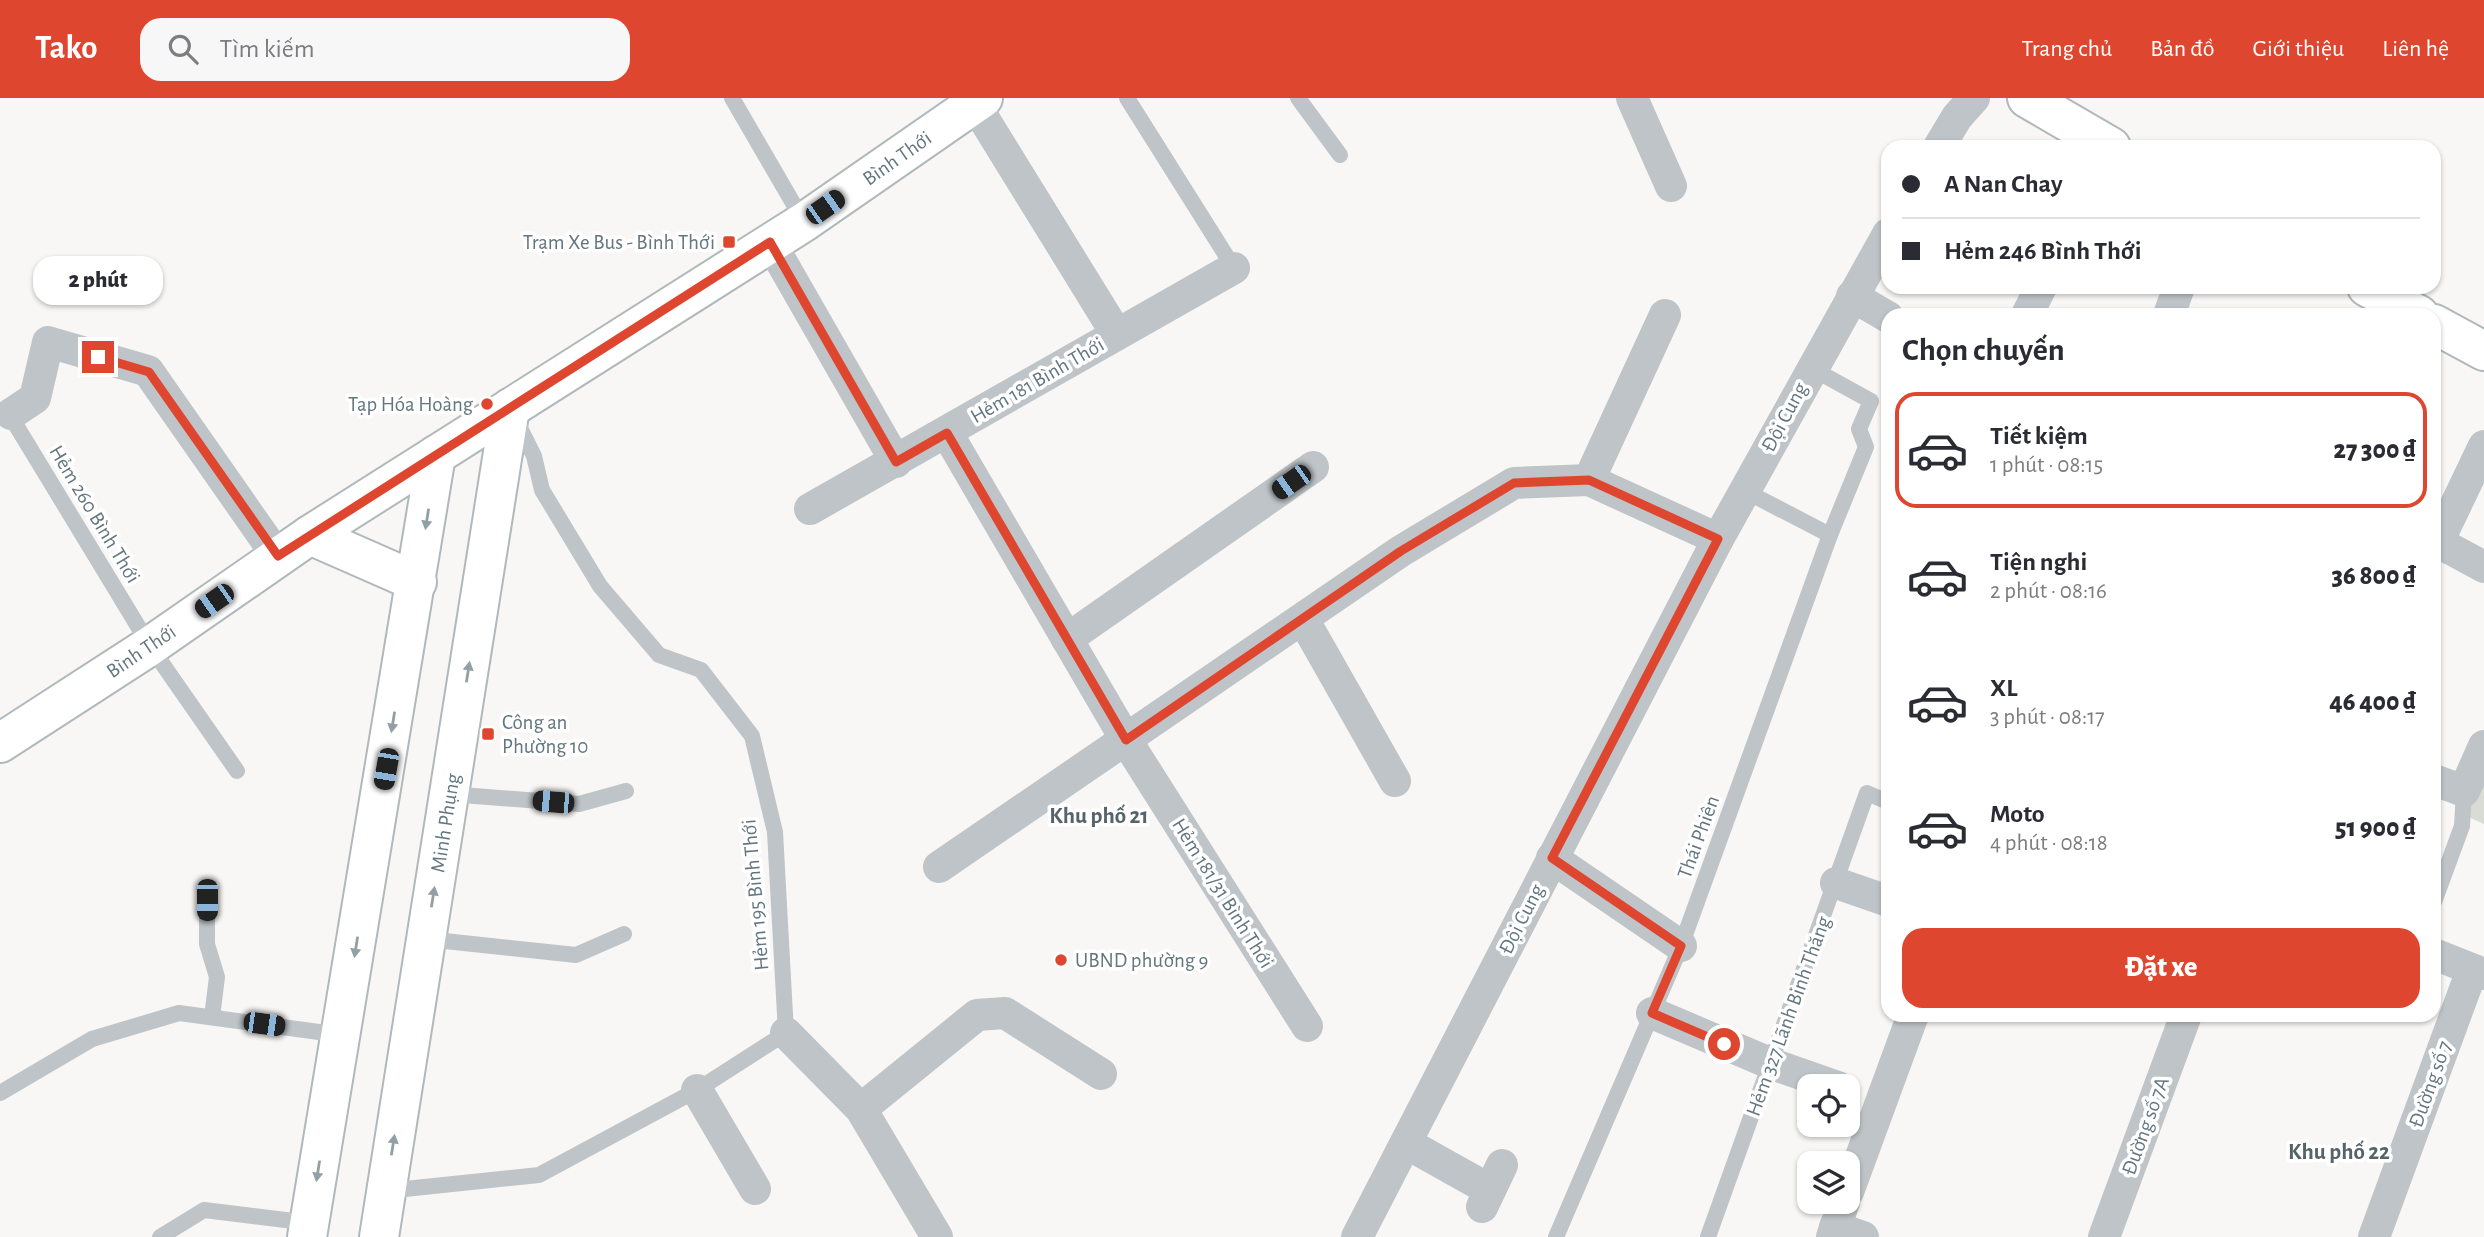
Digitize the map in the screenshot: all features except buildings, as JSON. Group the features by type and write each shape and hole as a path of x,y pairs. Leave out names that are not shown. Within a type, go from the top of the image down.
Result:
{"main road":[{"path":"2032,99 2099,140"},
{"name":"Bình Thới","path":"0,743 150,646 310,534 804,222 976,100"},
{"path":"2380,294 2406,308"},
{"path":"2441,328 2484,351"},
{"name":"Minh Phụng","path":"379,1237 510,408"},
{"path":"309,1230 436,455"},
{"path":"310,534 416,582"}],"street":[{"path":"1632,98 1671,186"},
{"path":"1943,140 1957,117 1974,98"},
{"name":"Hẻm 181 Bình Thới","path":"976,100 1116,333"},
{"path":"770,242 896,462"},
{"name":"Đội Cung","path":"1357,1237 1718,539 1881,246"},
{"name":"Hẻm 181 Bình Thới","path":"810,509 1234,268"},
{"path":"1852,296 1881,313"},
{"path":"1589,480 1665,314"},
{"path":"6,410 35,398 48,342 149,372 278,556"},
{"name":"Hẻm 181/31 Bình Thới","path":"947,433 1126,740 1307,1026"},
{"path":"2441,531 2484,446"},
{"path":"1067,639 1313,467"},
{"path":"939,867 1401,551 1514,483 1589,480 1718,539"},
{"path":"2441,544 2484,567"},
{"path":"1303,619 1395,781"},
{"path":"2441,783 2464,791 2484,746"},
{"path":"1552,858 1681,946"},
{"path":"1836,883 1881,899"},
{"path":"2441,957 2478,972"},
{"name":"Đường số 7","path":"2374,1237 2478,972"},
{"path":"860,1109 977,1015 1004,1013 1101,1074"},
{"path":"1652,1013 1801,1074"},
{"path":"1860,1159 1910,1022"},
{"name":"Đường số 7A","path":"2104,1237 2183,1022"},
{"path":"786,1033 860,1109 937,1237"},
{"path":"697,1090 755,1189"},
{"path":"1860,1094 1881,1102"},
{"path":"1406,1143 1491,1188"}],"lane":[{"path":"732,98 804,222"},
{"path":"1127,98 1234,268"},
{"path":"1298,98 1340,155"},
{"name":"Thái Phiên","path":"1556,1237 1681,946 1830,535 1866,447 1859,429 1871,401 1811,368"},
{"name":"Hẻm 195 Bình Thới","path":"510,408 534,456 542,490 600,586 659,655 701,670 752,736 775,832 786,1033"},
{"name":"Hẻm 260 Bình Thới","path":"6,410 150,646 237,771"},
{"path":"1745,491 1830,535"},
{"path":"449,794 579,804 626,791"},
{"path":"2441,883 2462,826 2464,791"},
{"name":"Hẻm 327 Lãnh Binh Thăng","path":"1708,1237 1867,793 1881,799"},
{"path":"207,900 207,944 217,977 212,1017"},
{"path":"426,939 576,955 624,934"},
{"path":"0,1093 92,1039 179,1013 341,1035"},
{"path":"386,1191 539,1175 697,1090 786,1033"},
{"path":"160,1237 204,1210 309,1230"}],"shaded area":[{"path":"2484,767 2484,824 2462,814"}],"place":[{"name":"Trạm Xe Bus - Bình Thới","path":"729,242"},
{"name":"Tạp Hóa Hoàng","path":"487,404"},
{"name":"Công an Phường 10","path":"488,734"},
{"name":"UBND phường 9","path":"1061,960"}],"district":[{"name":"Khu phố 21","path":"1099,815"},
{"name":"Khu phố 22","path":"2339,1151"}],"route":[{"path":"98,357 149,372 278,556 770,242 896,462 947,433 1126,740 1401,551 1514,483 1589,480 1718,539 1552,858 1681,946 1652,1013 1724,1044"}]}
